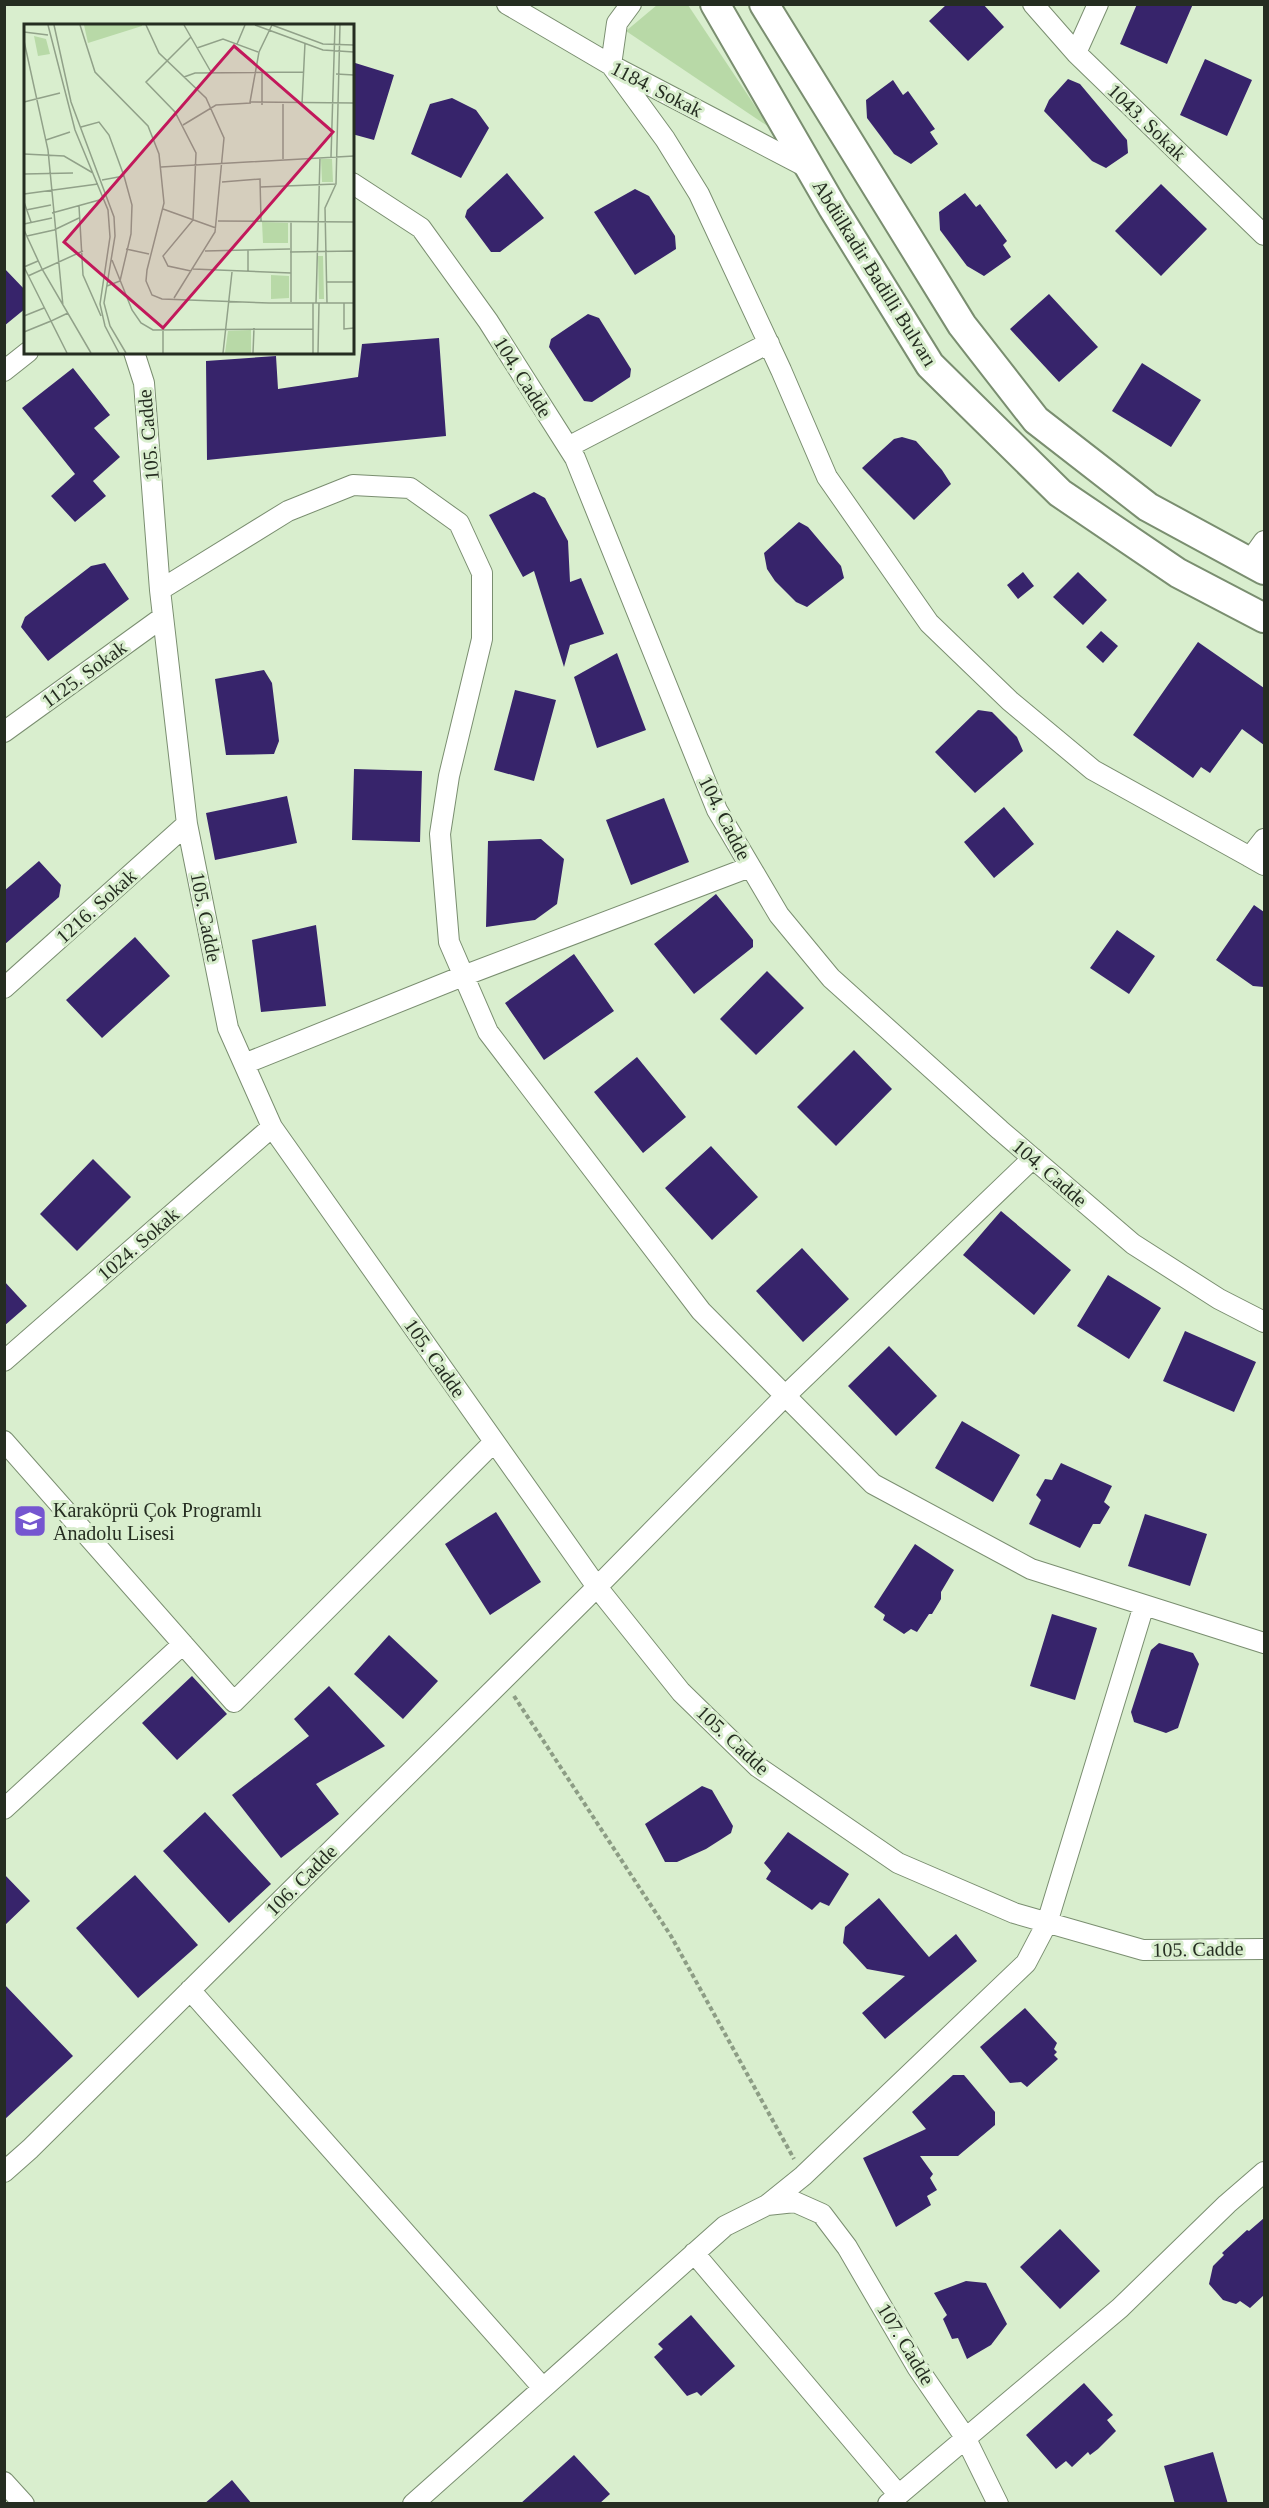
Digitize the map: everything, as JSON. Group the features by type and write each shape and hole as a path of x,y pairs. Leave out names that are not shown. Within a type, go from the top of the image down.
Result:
{"main road":[{"name":"Abdülkadir Badilli Bulvarı","path":"715,4 810,169 930,365 1060,494 1178,573 1264,618"},
{"path":"764,4 962,325 1036,420 1148,507 1259,558"}],"street":[{"name":"1184. Sokak","path":"507,4 611,65 810,169"},
{"path":"631,4 617,23 611,65 665,139 699,194 827,477 929,623 1010,701 1093,770 1257,861 1264,839"},
{"name":"1043. Sokak","path":"1033,4 1076,53 1264,235"},
{"path":"1076,53 1098,4"},
{"name":"104. Cadde","path":"354,184 421,228 488,321 575,458 717,810 779,915 831,978 1133,1244 1219,1299 1264,1322"},
{"path":"568,447 768,343"},
{"path":"4,371 25,354"},
{"name":"105. Cadde","path":"135,354 144,383 160,590 188,824 228,1028 272,1127 494,1442 597,1587 681,1692 758,1767 898,1863 1014,1913 1143,1950 1264,1949"},
{"path":"160,590 288,511 353,485 410,488 459,523 482,573 482,639 449,776 440,834 449,942 488,1032 701,1311 873,1484 1031,1569 1264,1643"},
{"name":"1125. Sokak","path":"4,732 163,617"},
{"name":"1216. Sokak","path":"4,988 188,824"},
{"path":"244,1064 463,975 750,867"},
{"name":"1024. Sokak","path":"4,1361 272,1127"},
{"name":"106. Cadde","path":"4,2172 597,1587 785,1396 1033,1158"},
{"path":"4,1441 234,1702 494,1442"},
{"path":"413,2504 724,2226 767,2205 803,2176 1026,1963 1047,1923 1144,1605"},
{"path":"4,1809 183,1644"},
{"path":"190,1990 543,2388"},
{"path":"694,2253 893,2499 1120,2308 1227,2204 1264,2172"},
{"name":"107. Cadde","path":"767,2205 795,2202 822,2214 847,2247 917,2367 966,2437 998,2504"},
{"path":"4,2482 24,2504"}],"path":[{"path":"503,1680 671,1936 803,2176"}],"green space":[{"path":"657,5 688,5 769,127 626,31"}],"building":[{"path":"947,4 983,4 1004,27 968,61 929,21"},
{"path":"1137,4 1193,4 1167,64 1120,44"},
{"path":"1205,59 1252,80 1227,136 1180,115"},
{"path":"354,63 394,75 374,140 354,135"},
{"path":"1068,79 1080,84 1127,140 1128,153 1106,168 1092,161 1044,111 1049,100"},
{"path":"893,80 903,95 908,91 935,129 930,132 938,144 911,164 894,154 867,118 866,100"},
{"path":"452,98 476,110 489,128 461,178 411,154 430,104"},
{"path":"507,173 544,218 500,252 491,252 465,217 467,210"},
{"path":"1161,184 1207,229 1161,276 1115,231"},
{"path":"635,189 649,196 675,236 676,249 635,275 594,212"},
{"path":"965,193 976,207 980,204 1007,241 1003,245 1011,257 984,276 967,266 940,230 939,212"},
{"path":"4,268 24,289 24,310 4,326"},
{"path":"1049,294 1098,347 1059,382 1010,329"},
{"path":"588,314 599,318 631,369 630,377 592,402 584,401 549,347 551,339"},
{"path":"439,338 446,436 207,460 206,361 276,356 278,389 358,377 362,344"},
{"path":"1142,363 1201,400 1171,447 1112,411"},
{"path":"73,368 110,415 94,428 120,457 93,481 106,496 75,522 51,496 75,474 22,408"},
{"path":"902,437 916,441 942,470 951,484 914,520 862,468 894,439"},
{"path":"534,492 545,498 568,541 570,582 581,578 604,634 570,645 564,667 534,571 523,577 489,515"},
{"path":"799,522 808,527 841,566 844,578 807,607 796,602 775,581 767,569 764,553"},
{"path":"105,563 129,599 48,661 21,627 25,617 91,566"},
{"path":"1023,572 1034,586 1018,599 1007,585"},
{"path":"1078,572 1107,600 1083,625 1053,597"},
{"path":"1101,631 1118,646 1103,663 1086,647"},
{"path":"1198,642 1264,688 1264,745 1242,729 1210,773 1201,767 1193,778 1133,735"},
{"path":"617,653 646,730 597,748 574,677"},
{"path":"264,670 272,683 279,741 274,754 226,755 215,679"},
{"path":"515,690 556,700 534,781 494,770"},
{"path":"978,710 992,712 1017,737 1023,751 975,793 935,752"},
{"path":"354,769 422,771 420,842 352,840"},
{"path":"287,796 297,843 215,860 206,813"},
{"path":"664,798 689,862 631,885 606,820"},
{"path":"1004,807 1034,844 994,878 964,842"},
{"path":"541,839 564,859 557,904 535,920 486,927 488,841"},
{"path":"39,861 61,885 59,897 4,945 4,891"},
{"path":"716,894 753,940 753,947 694,994 654,944"},
{"path":"1254,905 1264,912 1264,987 1253,986 1216,960"},
{"path":"316,925 326,1006 261,1012 252,940"},
{"path":"1117,930 1155,956 1129,994 1090,968"},
{"path":"135,937 170,976 102,1038 66,1000"},
{"path":"574,954 614,1011 544,1060 505,1003"},
{"path":"767,971 804,1008 756,1055 720,1019"},
{"path":"854,1050 892,1089 836,1146 797,1107"},
{"path":"637,1057 686,1117 643,1153 594,1092"},
{"path":"711,1146 758,1197 712,1240 665,1188"},
{"path":"93,1159 131,1197 77,1251 40,1214"},
{"path":"1001,1211 1071,1270 1034,1315 963,1255"},
{"path":"802,1248 849,1299 803,1342 756,1291"},
{"path":"1108,1275 1161,1308 1129,1359 1077,1326"},
{"path":"4,1281 27,1306 4,1326"},
{"path":"1185,1331 1256,1362 1234,1412 1163,1381"},
{"path":"889,1346 937,1396 896,1436 848,1386"},
{"path":"962,1421 1020,1455 993,1502 935,1468"},
{"path":"1061,1463 1112,1486 1104,1502 1110,1507 1100,1524 1093,1524 1080,1548 1029,1524 1041,1500 1036,1495 1045,1479 1052,1480"},
{"path":"496,1512 541,1582 490,1615 445,1544"},
{"path":"1145,1514 1207,1534 1190,1586 1128,1566"},
{"path":"915,1544 954,1570 932,1614 929,1614 917,1632 911,1629 904,1634 883,1620 885,1615 874,1607"},
{"path":"1052,1614 1097,1628 1075,1700 1030,1686"},
{"path":"389,1635 438,1681 403,1719 354,1674"},
{"path":"1159,1643 1193,1653 1199,1664 1178,1728 1166,1733 1134,1722 1131,1712 1151,1650"},
{"path":"192,1676 227,1714 177,1760 142,1723"},
{"path":"329,1686 385,1746 316,1784 339,1814 281,1858 232,1795 309,1736 294,1719"},
{"path":"702,1786 712,1790 733,1826 731,1833 706,1849 677,1862 665,1862 645,1824"},
{"path":"205,1812 271,1884 229,1923 163,1851"},
{"path":"788,1832 849,1874 829,1906 820,1902 812,1910 766,1879 771,1871 764,1863"},
{"path":"4,1874 30,1901 4,1926"},
{"path":"135,1875 198,1945 138,1998 76,1928"},
{"path":"879,1898 929,1957 956,1934 977,1961 885,2039 862,2013 905,1976 867,1969 843,1943 845,1927"},
{"path":"4,1984 73,2056 4,2120"},
{"path":"1025,2008 1057,2043 1054,2049 1057,2052 1054,2055 1058,2059 1027,2087 1021,2082 1010,2083 980,2047"},
{"path":"953,2075 964,2075 995,2112 995,2125 958,2156 920,2156 933,2174 930,2178 937,2190 927,2196 931,2205 896,2227 863,2158 926,2129 912,2112"},
{"path":"1264,2218 1264,2295 1250,2308 1240,2301 1236,2304 1223,2300 1209,2284 1213,2266 1224,2255 1222,2253"},
{"path":"1060,2229 1100,2271 1060,2309 1020,2267"},
{"path":"966,2281 986,2283 1007,2324 991,2345 967,2359 958,2338 952,2339 943,2319 947,2315 934,2293"},
{"path":"691,2315 735,2366 701,2396 697,2392 687,2396 654,2357 663,2349 658,2344"},
{"path":"1084,2383 1113,2415 1107,2420 1116,2431 1098,2449 1090,2455 1088,2452 1072,2467 1066,2461 1056,2469 1026,2435"},
{"path":"1213,2452 1228,2504 1175,2504 1164,2466"},
{"path":"574,2455 610,2494 599,2504 520,2504"},
{"path":"232,2480 252,2504 204,2504"}],"place":[{"name":"Karaköprü Çok Programlı Anadolu Lisesi","path":"30,1521"}]}
